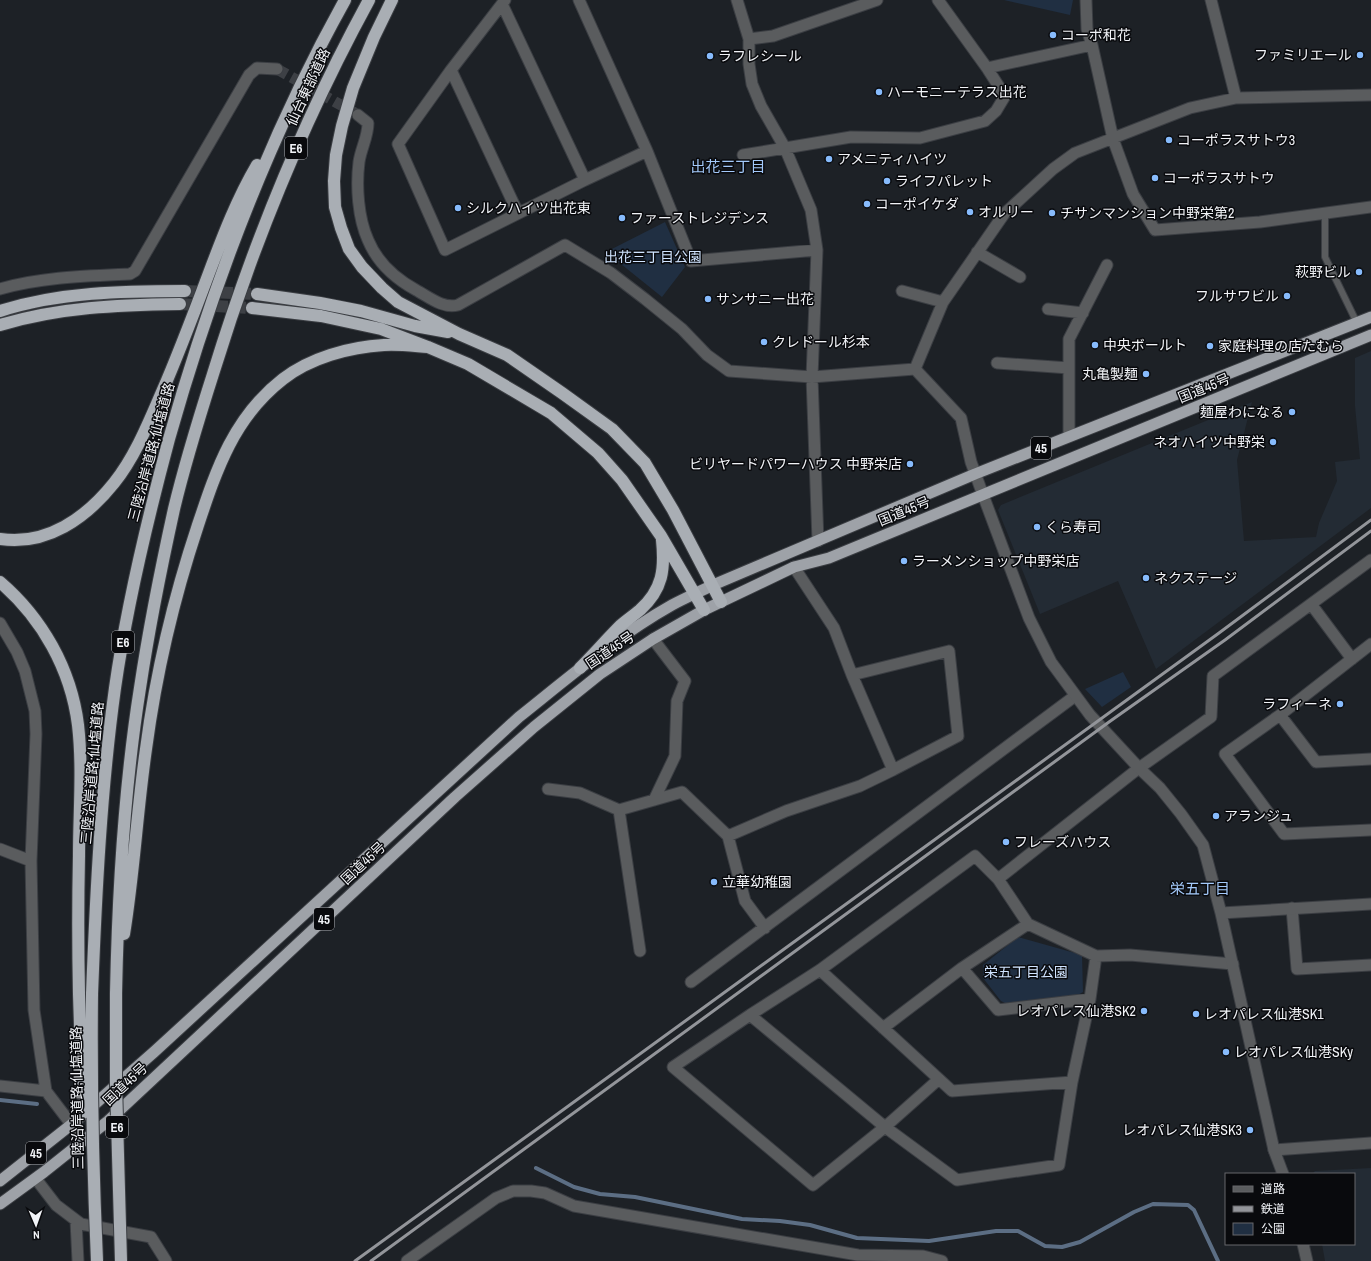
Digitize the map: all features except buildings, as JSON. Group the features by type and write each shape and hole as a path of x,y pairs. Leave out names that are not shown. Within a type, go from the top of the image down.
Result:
{"highway":[{"name":"仙台東部道路","path":"212,299 253,190 289,110 345,0"},
{"name":"仙台東部道路","path":"116,988 119,898 125,810 141,681 174,508 202,409 236,301 275,197 333,67 369,0"},
{"path":"392,0 374,37 353,88 342,126 334,181 335,207 349,249 362,267 398,302 460,334 507,355 612,429 645,463 673,510 721,602"},
{"path":"0,539 10,540 31,538 51,533 68,525 99,500 115,482 146,429 180,350 243,190 289,110"},
{"path":"0,311 15,306 110,292 185,291"},
{"path":"257,294 320,303 361,311 415,326 460,334"},
{"name":"三陸沿岸道路;仙塩道路","path":"97,1261 91,1088 92,994 95,900 108,744 131,593 154,496 178,406 212,299"},
{"path":"0,325 57,312 96,307 180,304"},
{"path":"252,308 321,316 381,329 468,364 551,413 598,453 622,480 661,536 704,610"},
{"name":"国道45号","path":"0,1181 72,1124 154,1052 519,717 580,668 624,636 671,606 713,585 975,474 1371,317"},
{"name":"国道45号","path":"0,1204 36,1179 108,1121 455,797 534,727 600,674 653,639 704,610 794,568 829,558 1371,335"},
{"path":"116,988 130,897 138,811 156,685 188,554 204,506 225,452 250,410 266,393 284,378 304,366 327,356 384,345 428,347"},
{"path":"580,668 621,626 652,598 658,588 663,571 661,536"},
{"path":"0,582 26,607 44,631 65,672 73,698 78,724 79,994 82,1089 94,1188"},
{"name":"E6","path":"116,988 116,1084 121,1261"}],"street":[{"path":"579,0 647,151 691,261 817,250"},
{"path":"737,0 749,39 749,64 752,84 761,106 785,148 811,210 817,250 812,377 818,541"},
{"path":"749,39 774,36 877,0"},
{"path":"743,155 851,137 920,138 985,121 996,111 1005,96 987,68 938,0"},
{"path":"1086,0 1087,29 1113,139 1133,194 1155,230 1260,222 1371,207"},
{"path":"1211,0 1236,98"},
{"path":"585,180 504,2 451,70 398,144 445,250 585,180 647,151"},
{"path":"987,68 1092,45"},
{"path":"0,289 43,280 130,274 135,271 250,75 257,68 277,69"},
{"path":"451,70 518,213"},
{"path":"915,369 943,302 1004,214 1053,170 1076,153 1190,108 1236,98 1371,95"},
{"path":"358,114 368,123 368,133 359,161 358,181 358,202 368,241 379,258 394,275 408,285 447,306 458,305 565,245 611,273 645,299 682,329 707,355 729,371 812,377 915,369"},
{"path":"977,252 1020,277"},
{"path":"1069,436 1070,339 1107,265"},
{"path":"902,291 943,302"},
{"path":"1048,308 1083,313"},
{"path":"997,363 1069,368"},
{"path":"915,369 961,418 975,474 1029,618 1051,662 1096,722 1164,793 1185,819 1203,845 1233,964 1274,1150 1283,1173"},
{"path":"998,879 1139,768 1211,717 1213,676 1371,560"},
{"path":"794,568 834,628 852,675 893,770"},
{"path":"1311,604 1352,659"},
{"path":"0,623 17,652 25,671 35,711 36,734 31,861 34,1010 46,1091 84,1141"},
{"path":"653,639 685,681 678,701 675,756 654,800"},
{"path":"1371,644 1280,716 1225,754 1284,834 1371,830"},
{"path":"728,836 786,811 860,786 958,736 949,651 852,675"},
{"path":"691,982 1075,696"},
{"path":"1280,716 1316,762 1371,759"},
{"path":"548,789 580,793 619,810 682,792 728,836 745,901 764,928"},
{"path":"619,810 640,951"},
{"path":"0,849 31,861"},
{"path":"939,1079 885,1127 813,1185 673,1067 750,1014 820,970 976,856 998,879 1028,924 1096,956 1130,955 1233,964"},
{"path":"1221,913 1371,904"},
{"path":"1292,908 1297,969 1371,965"},
{"path":"883,1028 962,968 1028,924"},
{"path":"750,1014 885,1127 957,1180 1059,1165 1072,1082 1090,999 1096,956"},
{"path":"962,968 998,1010 1090,999"},
{"path":"820,970 952,1091 1072,1082"},
{"path":"0,1086 46,1091"},
{"path":"1274,1150 1371,1143"},
{"path":"36,1179 56,1205 76,1221 81,1224 151,1237 166,1261"},
{"path":"407,1261 496,1198 514,1191 531,1191 546,1192 574,1206 781,1243 858,1255 923,1256 942,1261"},
{"path":"76,1221 78,1261"},
{"path":"1303,1245 1307,1261"}],"lane":[{"path":"1325,213 1325,257 1357,323"}],"shaded area":[{"path":"1371,351 1371,508 1156,669 1118,581 1040,614 998,510 1001,505 1252,402 1237,460 1244,541 1316,537 1319,523 1337,481 1335,462 1360,459 1355,406 1355,358"},
{"path":"1371,1168 1371,1261 1325,1261 1322,1245 1355,1245 1355,1173 1313,1173 1315,1171"}],"green space":[{"path":"1004,0 1073,0 1070,15"},
{"name":"出花三丁目公園","path":"665,222 685,267 662,297 606,252"},
{"path":"1123,672 1131,687 1102,707 1085,689"},
{"name":"栄五丁目公園","path":"1018,937 1082,955 1083,992 1071,999 1009,1005 1001,1001 983,978 983,965"}],"waterway":[{"path":"0,1100 37,1104"},
{"path":"536,1168 574,1187 600,1194 635,1197 742,1219 780,1221 810,1225 857,1238 929,1241 996,1231 1018,1231 1045,1246 1062,1247 1080,1242 1134,1212 1153,1204 1188,1205 1194,1210 1218,1261"}],"tunnel":[{"path":"277,69 355,113"},
{"path":"185,291 257,294"},
{"path":"180,304 252,308"}],"railway":[{"path":"355,1261 1219,633 1371,520"},
{"path":"371,1261 1109,722 1225,640 1371,531"}],"place":[{"name":"コーポ和花","path":"1053,35"},
{"name":"ファミリエール","path":"1360,55"},
{"name":"ラフレシール","path":"710,56"},
{"name":"ハーモニーテラス出花","path":"879,92"},
{"name":"コーポラスサトウ3","path":"1169,140"},
{"name":"アメニティハイツ","path":"829,159"},
{"name":"コーポラスサトウ","path":"1155,178"},
{"name":"ライフパレット","path":"887,181"},
{"name":"コーポイケダ","path":"867,204"},
{"name":"シルクハイツ出花東","path":"458,208"},
{"name":"オルリー","path":"970,212"},
{"name":"チサンマンション中野栄第2","path":"1052,213"},
{"name":"ファーストレジデンス","path":"622,218"},
{"name":"萩野ビル","path":"1359,272"},
{"name":"フルサワビル","path":"1287,296"},
{"name":"サンサニー出花","path":"708,299"},
{"name":"クレドール杉本","path":"764,342"},
{"name":"中央ボールト","path":"1095,345"},
{"name":"家庭料理の店たむら","path":"1210,346"},
{"name":"丸亀製麺","path":"1146,374"},
{"name":"麺屋わになる","path":"1292,412"},
{"name":"ネオハイツ中野栄","path":"1273,442"},
{"name":"ビリヤードパワーハウス 中野栄店","path":"910,464"},
{"name":"くら寿司","path":"1037,527"},
{"name":"ラーメンショップ中野栄店","path":"904,561"},
{"name":"ネクステージ","path":"1146,578"},
{"name":"ラフィーネ","path":"1340,704"},
{"name":"アランジュ","path":"1216,816"},
{"name":"フレーズハウス","path":"1006,842"},
{"name":"立華幼稚園","path":"714,882"},
{"name":"レオパレス仙港SK2","path":"1144,1011"},
{"name":"レオパレス仙港SK1","path":"1196,1014"},
{"name":"レオパレス仙港SKy","path":"1226,1052"},
{"name":"レオパレス仙港SK3","path":"1250,1130"}],"district":[{"name":"出花三丁目","path":"728,167"},
{"name":"栄五丁目","path":"1200,889"}]}
